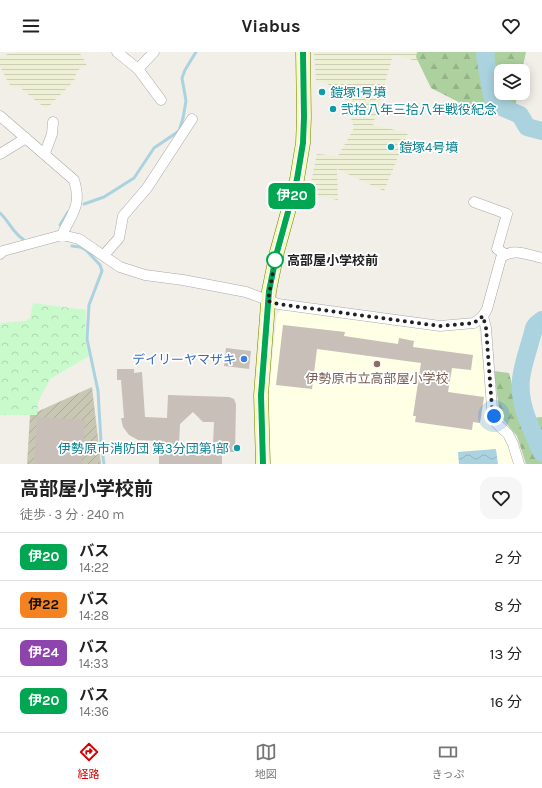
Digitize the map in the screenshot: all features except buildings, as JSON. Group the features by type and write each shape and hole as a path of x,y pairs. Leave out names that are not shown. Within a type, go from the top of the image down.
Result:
{"street":[{"path":"118,52 138,69 161,100"},
{"path":"138,69 154,52"},
{"path":"263,464 261,395 268,301 277,252 297,179 303,143 303,52"},
{"path":"0,116 74,180 77,206 62,235"},
{"path":"104,255 119,238 123,216 147,188 192,120"},
{"path":"44,153 52,134 53,122"},
{"path":"0,154 26,138"},
{"path":"474,202 489,202 507,214 497,249 505,254"},
{"path":"0,254 10,249 62,235 79,239 120,267 145,275 228,288 251,294 278,304 440,326 474,323 483,316 487,309 501,258 505,254 509,252 521,253 542,258"},
{"path":"483,316 486,328 492,408 497,424 508,434 513,444 519,464"}],"shaded area":[{"path":"13,52 79,52 87,64 77,71 74,81 46,109 18,86 14,88 9,84 0,67 0,57"},
{"path":"314,52 431,52 429,64 393,55 373,125 408,133 384,191 337,169 338,200 303,193 306,185 310,184 311,182 317,154 338,156 354,128 344,95 326,83 316,81"},
{"name":"伊勢原市立高部屋小学校","path":"282,310 443,329 479,327 488,411 508,440 517,464 271,464 268,399 277,314"},
{"path":"92,387 101,464 27,464 30,415"}],"green space":[{"path":"417,52 526,52 523,64 494,64 494,100 516,100 514,111 484,115 431,88 416,57"},
{"path":"33,303 86,310 85,340 89,356 50,379 38,402 37,415 0,415 0,325 1,323 25,321 30,318"},
{"path":"494,371 509,373 519,419 542,417 542,464 526,464 517,436 500,416"}],"water":[{"path":"496,449 498,464 459,464 458,452"}],"waterway":[{"path":"84,204 104,197 134,178 154,148 179,131 186,101 182,78 196,52"},
{"path":"486,52 485,56 495,104 520,115 527,127 542,131"},
{"path":"60,225 68,212"},
{"path":"0,213 16,234 23,239"},
{"path":"72,246 80,247 86,250 100,265 102,271 89,305 87,339 98,391 104,464"},
{"path":"542,320 534,328 523,366 521,379 524,408 542,453"}],"bus line":[{"name":"伊20","path":"263,464 261,395 269,291 277,252 297,179 303,143 303,52"}],"place":[{"name":"鎧塚1号墳","path":"322,92"},
{"name":"弐拾八年三拾八年戦役紀念","path":"333,109"},
{"name":"鎧塚4号墳","path":"391,147"},
{"name":"高部屋小学校前","path":"275,260"},
{"name":"デイリーヤマザキ","path":"244,359"},
{"name":"伊勢原市立高部屋小学校","path":"377,364"},
{"name":"伊勢原市消防団 第3分団第1部","path":"237,448"}],"route":[{"path":"275,260 268,301 278,304 440,326 474,323 483,316 486,328 492,408 494,416"}]}
